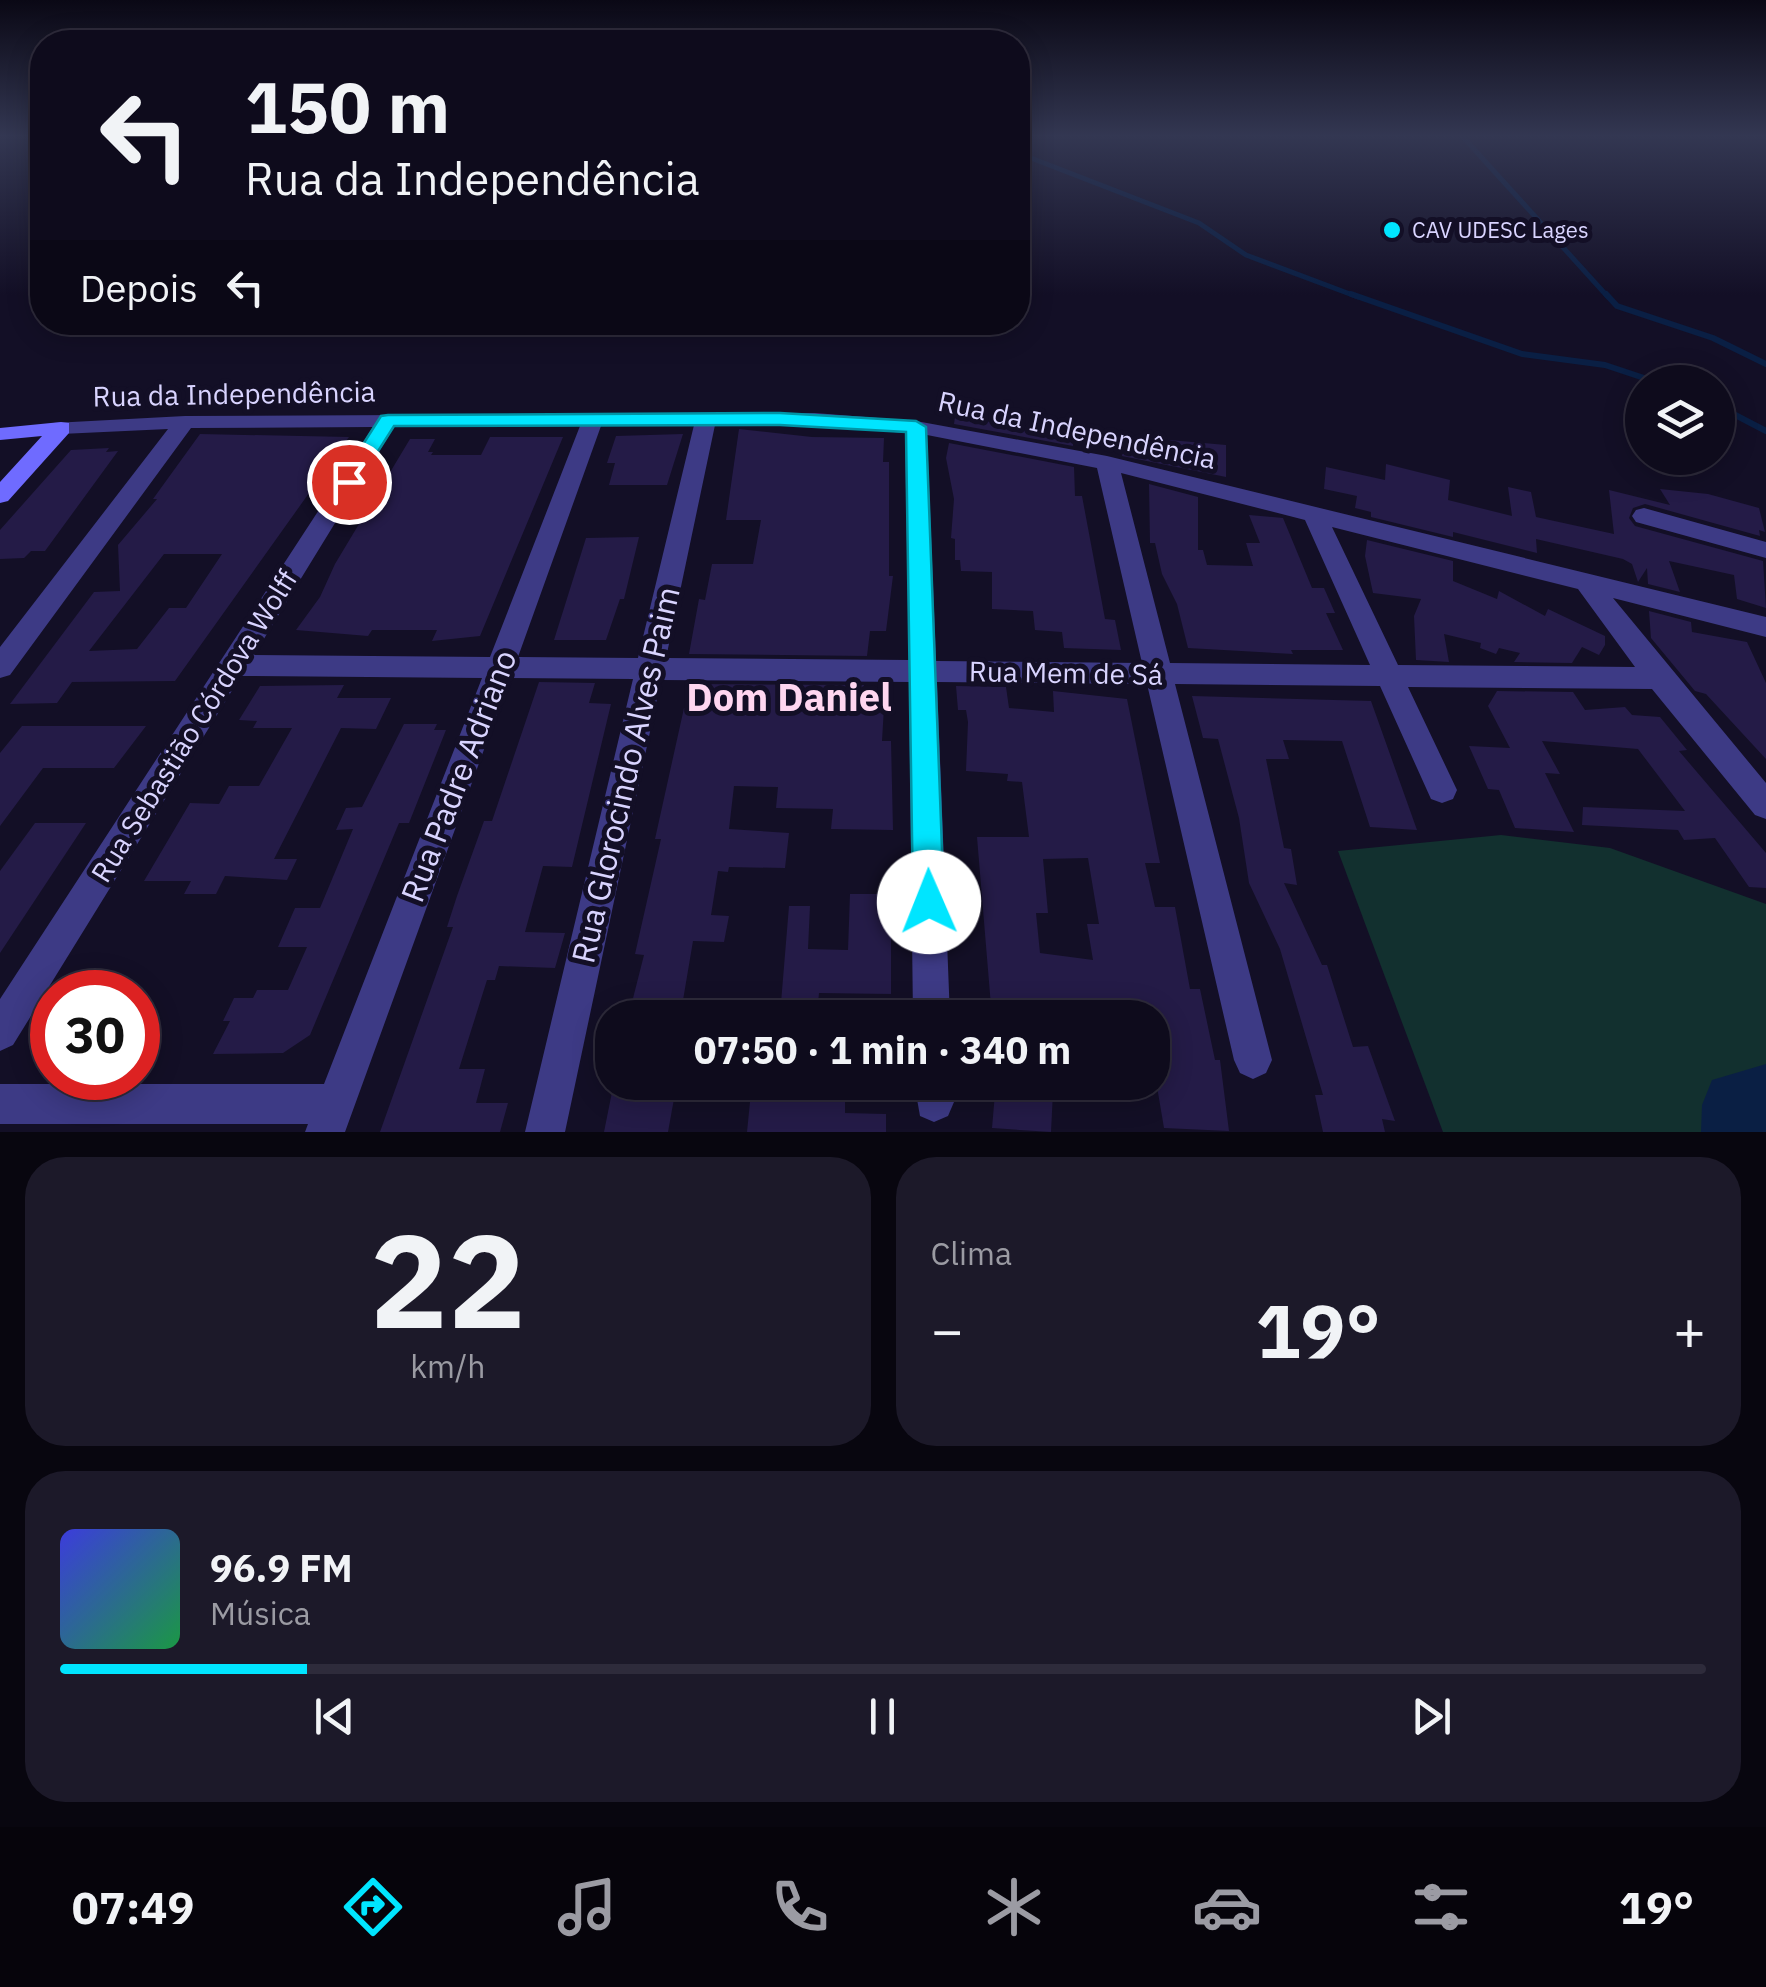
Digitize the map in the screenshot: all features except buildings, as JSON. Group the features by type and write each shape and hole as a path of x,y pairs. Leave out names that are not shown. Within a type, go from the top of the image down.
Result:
{"main road":[{"name":"Rua da Independência","path":"0,434 61,428"},
{"path":"0,496 61,428"}],"street":[{"name":"Rua da Independência","path":"61,428 185,422 706,419 815,419 916,427 1107,463 1766,627"},
{"name":"Rua Glorocindo Alves Paim","path":"545,1132 706,419"},
{"name":"Rua Sebastião Córdova Wolff","path":"0,1032 388,420"},
{"name":"Rua Padre Adriano","path":"330,1118 594,420"},
{"path":"5,654 185,422"},
{"path":"916,427 931,1000"},
{"path":"1107,463 1253,1060"},
{"path":"1314,513 1442,790"},
{"path":"1644,516 1766,550"},
{"path":"1586,580 1659,678 1766,805"},
{"name":"Rua Mem de Sá","path":"233,665 1659,678"},
{"path":"0,1104 330,1118"}],"green space":[{"path":"1501,835 1610,848 1766,904 1766,1132 1443,1132 1338,851"}],"waterway":[{"path":"1113,190 1199,223 1246,255 1358,297"},
{"path":"1511,190 1608,297"},
{"path":"1351,294 1522,354 1605,365 1625,372"},
{"path":"1606,294 1617,306 1713,338 1766,364"},
{"path":"1735,415 1766,431"},
{"path":"1737,1132 1737,1105 1766,1099"}],"place":[{"name":"CAV UDESC Lages","path":"1392,230"}],"district":[{"name":"Dom Daniel","path":"789,698"}],"route":[{"path":"349,482 388,420 780,419 916,427 929,902"}]}
